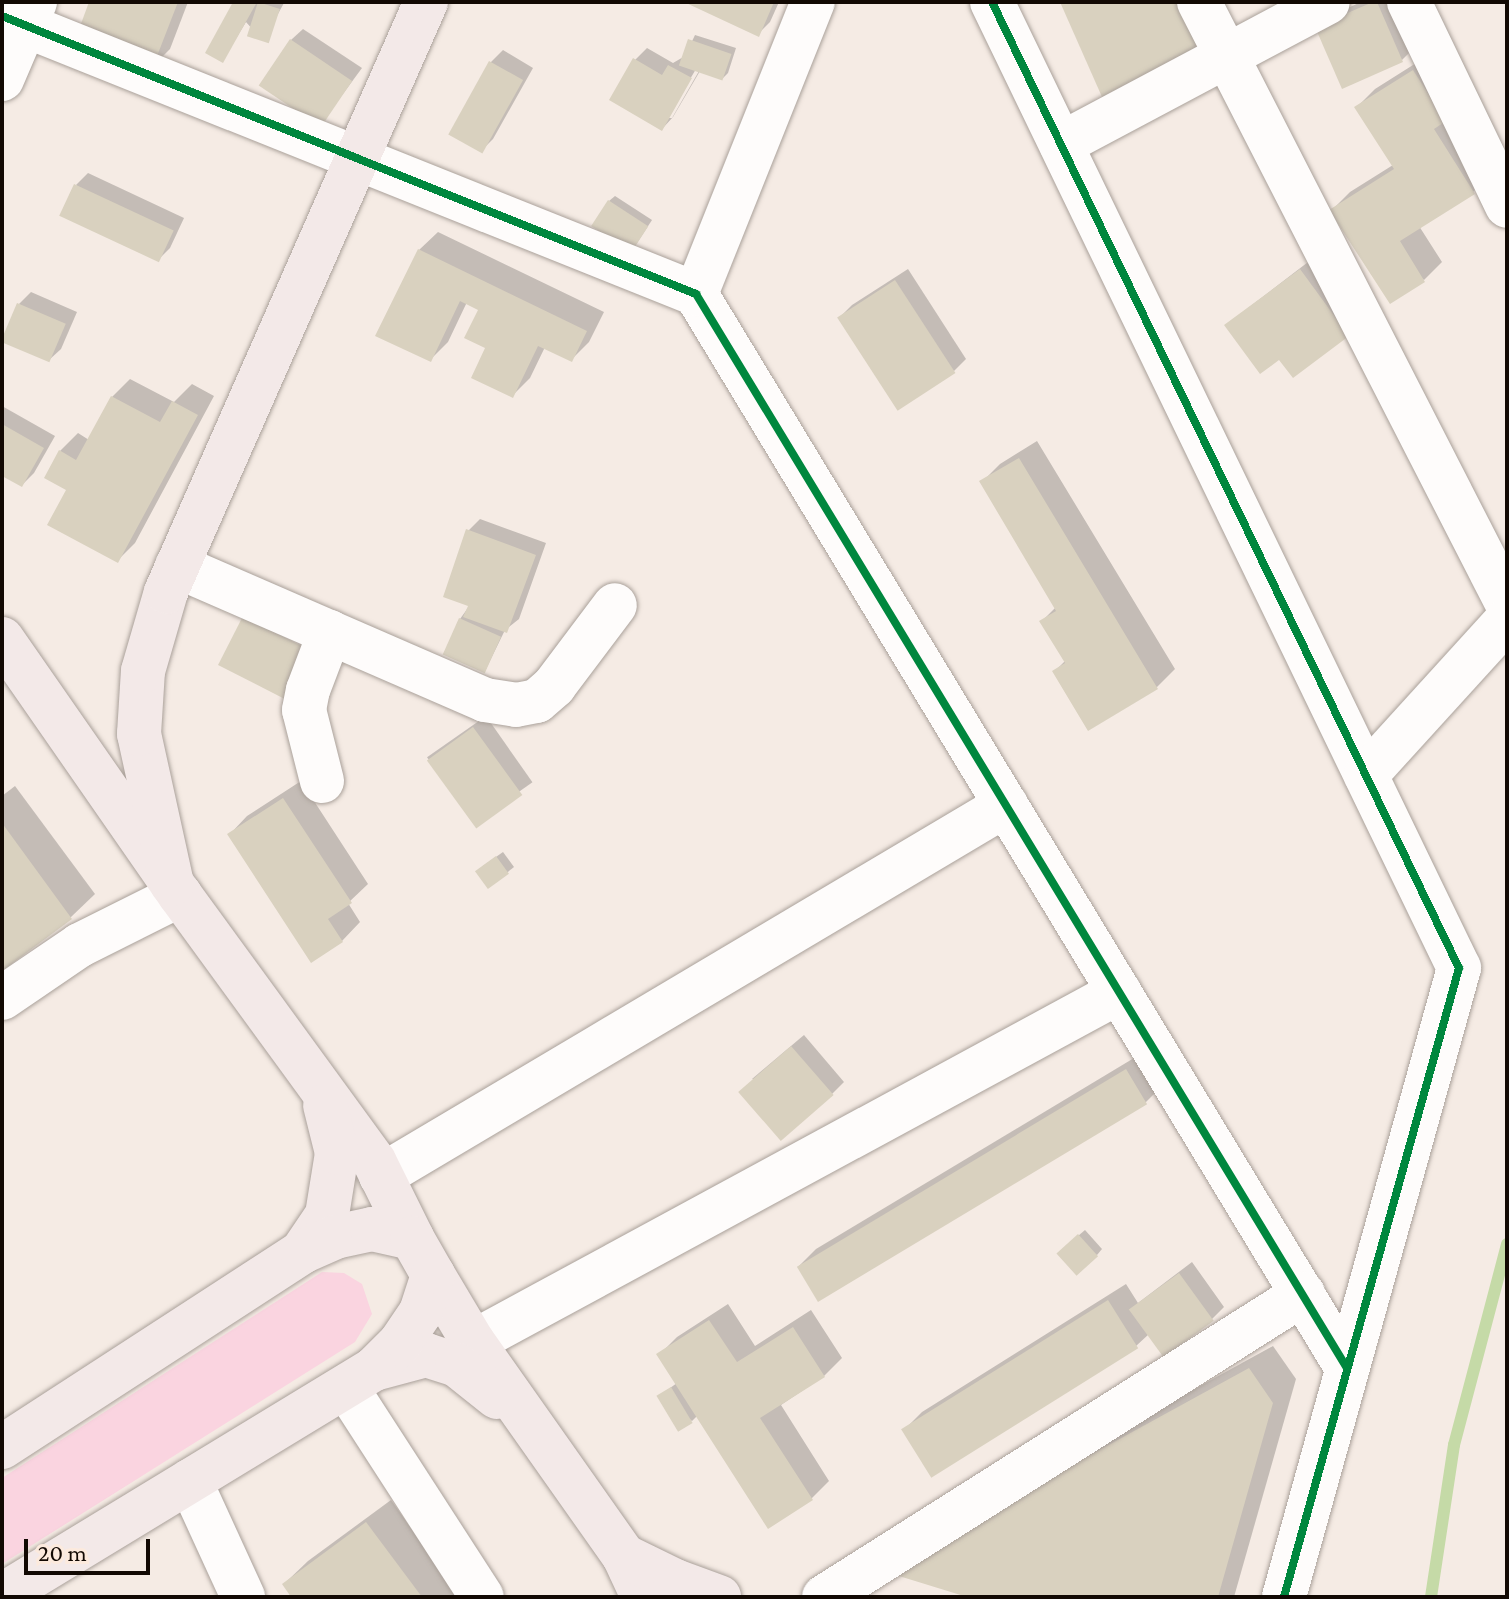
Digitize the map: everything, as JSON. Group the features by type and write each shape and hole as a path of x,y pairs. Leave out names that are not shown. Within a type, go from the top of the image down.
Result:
{"main road":[{"path":"176,889 139,734 143,671 166,592 426,2"},
{"path":"2,639 176,889 374,1161 423,1256 473,1342 624,1556 643,1597"},
{"path":"302,1252 327,1215 337,1153 322,1091"},
{"path":"2,1447 302,1252 335,1237 372,1229 423,1256"},
{"path":"2,1595 360,1378 401,1342 421,1312 423,1256"},
{"path":"360,1378 426,1355 457,1365 487,1387 543,1441"},
{"path":"624,1556 675,1581 719,1597"}],"street":[{"path":"696,294 813,2"},
{"path":"992,2 1459,968 1284,1597"},
{"path":"1199,2 1507,603"},
{"path":"1061,144 1328,2"},
{"path":"1409,2 1507,206"},
{"path":"2,79 21,15 356,161 696,294 1347,1368"},
{"path":"177,566 485,700 516,705 537,701 554,686 615,605"},
{"path":"1366,775 1507,620"},
{"path":"322,781 304,710 308,690 330,632"},
{"path":"381,1176 1006,805"},
{"path":"2,998 80,945 176,889"},
{"path":"473,1342 1119,992"},
{"path":"824,1597 1303,1294"},
{"path":"360,1378 482,1597"},
{"path":"190,1481 243,1597"}],"shaded area":[{"path":"322,1272 344,1273 362,1284 372,1314 355,1342 2,1564 2,1478"}],"building":[{"path":"89,2 178,2 152,69 75,40"},
{"path":"233,2 257,2 223,63 205,53"},
{"path":"258,2 280,9 269,43 247,36"},
{"path":"684,2 774,2 759,37"},
{"path":"1060,2 1179,2 1206,62 1106,106"},
{"path":"1377,2 1403,62 1342,89 1315,27"},
{"path":"290,39 352,81 321,127 259,85"},
{"path":"688,39 731,54 722,80 679,65"},
{"path":"633,58 662,75 668,65 692,78 662,131 609,100"},
{"path":"489,61 523,80 482,153 448,134"},
{"path":"1413,70 1446,121 1434,129 1475,194 1400,241 1425,282 1390,304 1329,210 1394,169 1354,107"},
{"path":"74,184 174,230 159,262 59,216"},
{"path":"608,200 648,226 631,252 591,226"},
{"path":"418,249 587,331 572,362 538,346 513,398 471,378 485,348 464,338 478,310 460,301 431,362 375,336"},
{"path":"1300,269 1349,336 1293,378 1279,360 1260,374 1224,325"},
{"path":"895,280 955,373 898,411 837,318"},
{"path":"17,303 66,324 49,362 2,342"},
{"path":"111,396 160,422 172,401 198,415 118,563 47,525 66,490 44,478 59,450 76,460"},
{"path":"2,424 44,448 22,487 2,476"},
{"path":"1019,458 1158,689 1088,731 1052,671 1065,663 1039,621 1056,611 979,481"},
{"path":"466,529 536,555 507,633 463,617 468,606 443,597"},
{"path":"243,616 312,651 287,700 218,665"},
{"path":"459,618 501,637 485,673 443,655"},
{"path":"473,727 522,795 476,828 427,761"},
{"path":"283,798 352,903 328,919 343,942 311,963 227,834"},
{"path":"2,823 72,919 2,971"},
{"path":"496,856 509,874 488,889 475,871"},
{"path":"791,1046 834,1095 781,1141 738,1092"},
{"path":"1126,1069 1147,1104 818,1302 797,1267"},
{"path":"1078,1234 1098,1256 1077,1276 1056,1253"},
{"path":"1179,1273 1214,1321 1164,1357 1129,1309"},
{"path":"1108,1300 1138,1348 931,1478 901,1429"},
{"path":"709,1320 737,1362 793,1327 825,1377 760,1418 813,1500 768,1529 656,1354"},
{"path":"1249,1368 1273,1403 1218,1597 967,1597 873,1568 926,1545"},
{"path":"671,1387 693,1423 678,1432 656,1396"},
{"path":"366,1522 422,1597 291,1597 282,1584"}],"waterway":[{"path":"1431,1597 1454,1445 1507,1244"}],"cycle path":[{"path":"992,2 1459,968 1284,1597"},
{"path":"2,16 696,294 1347,1368"}]}
